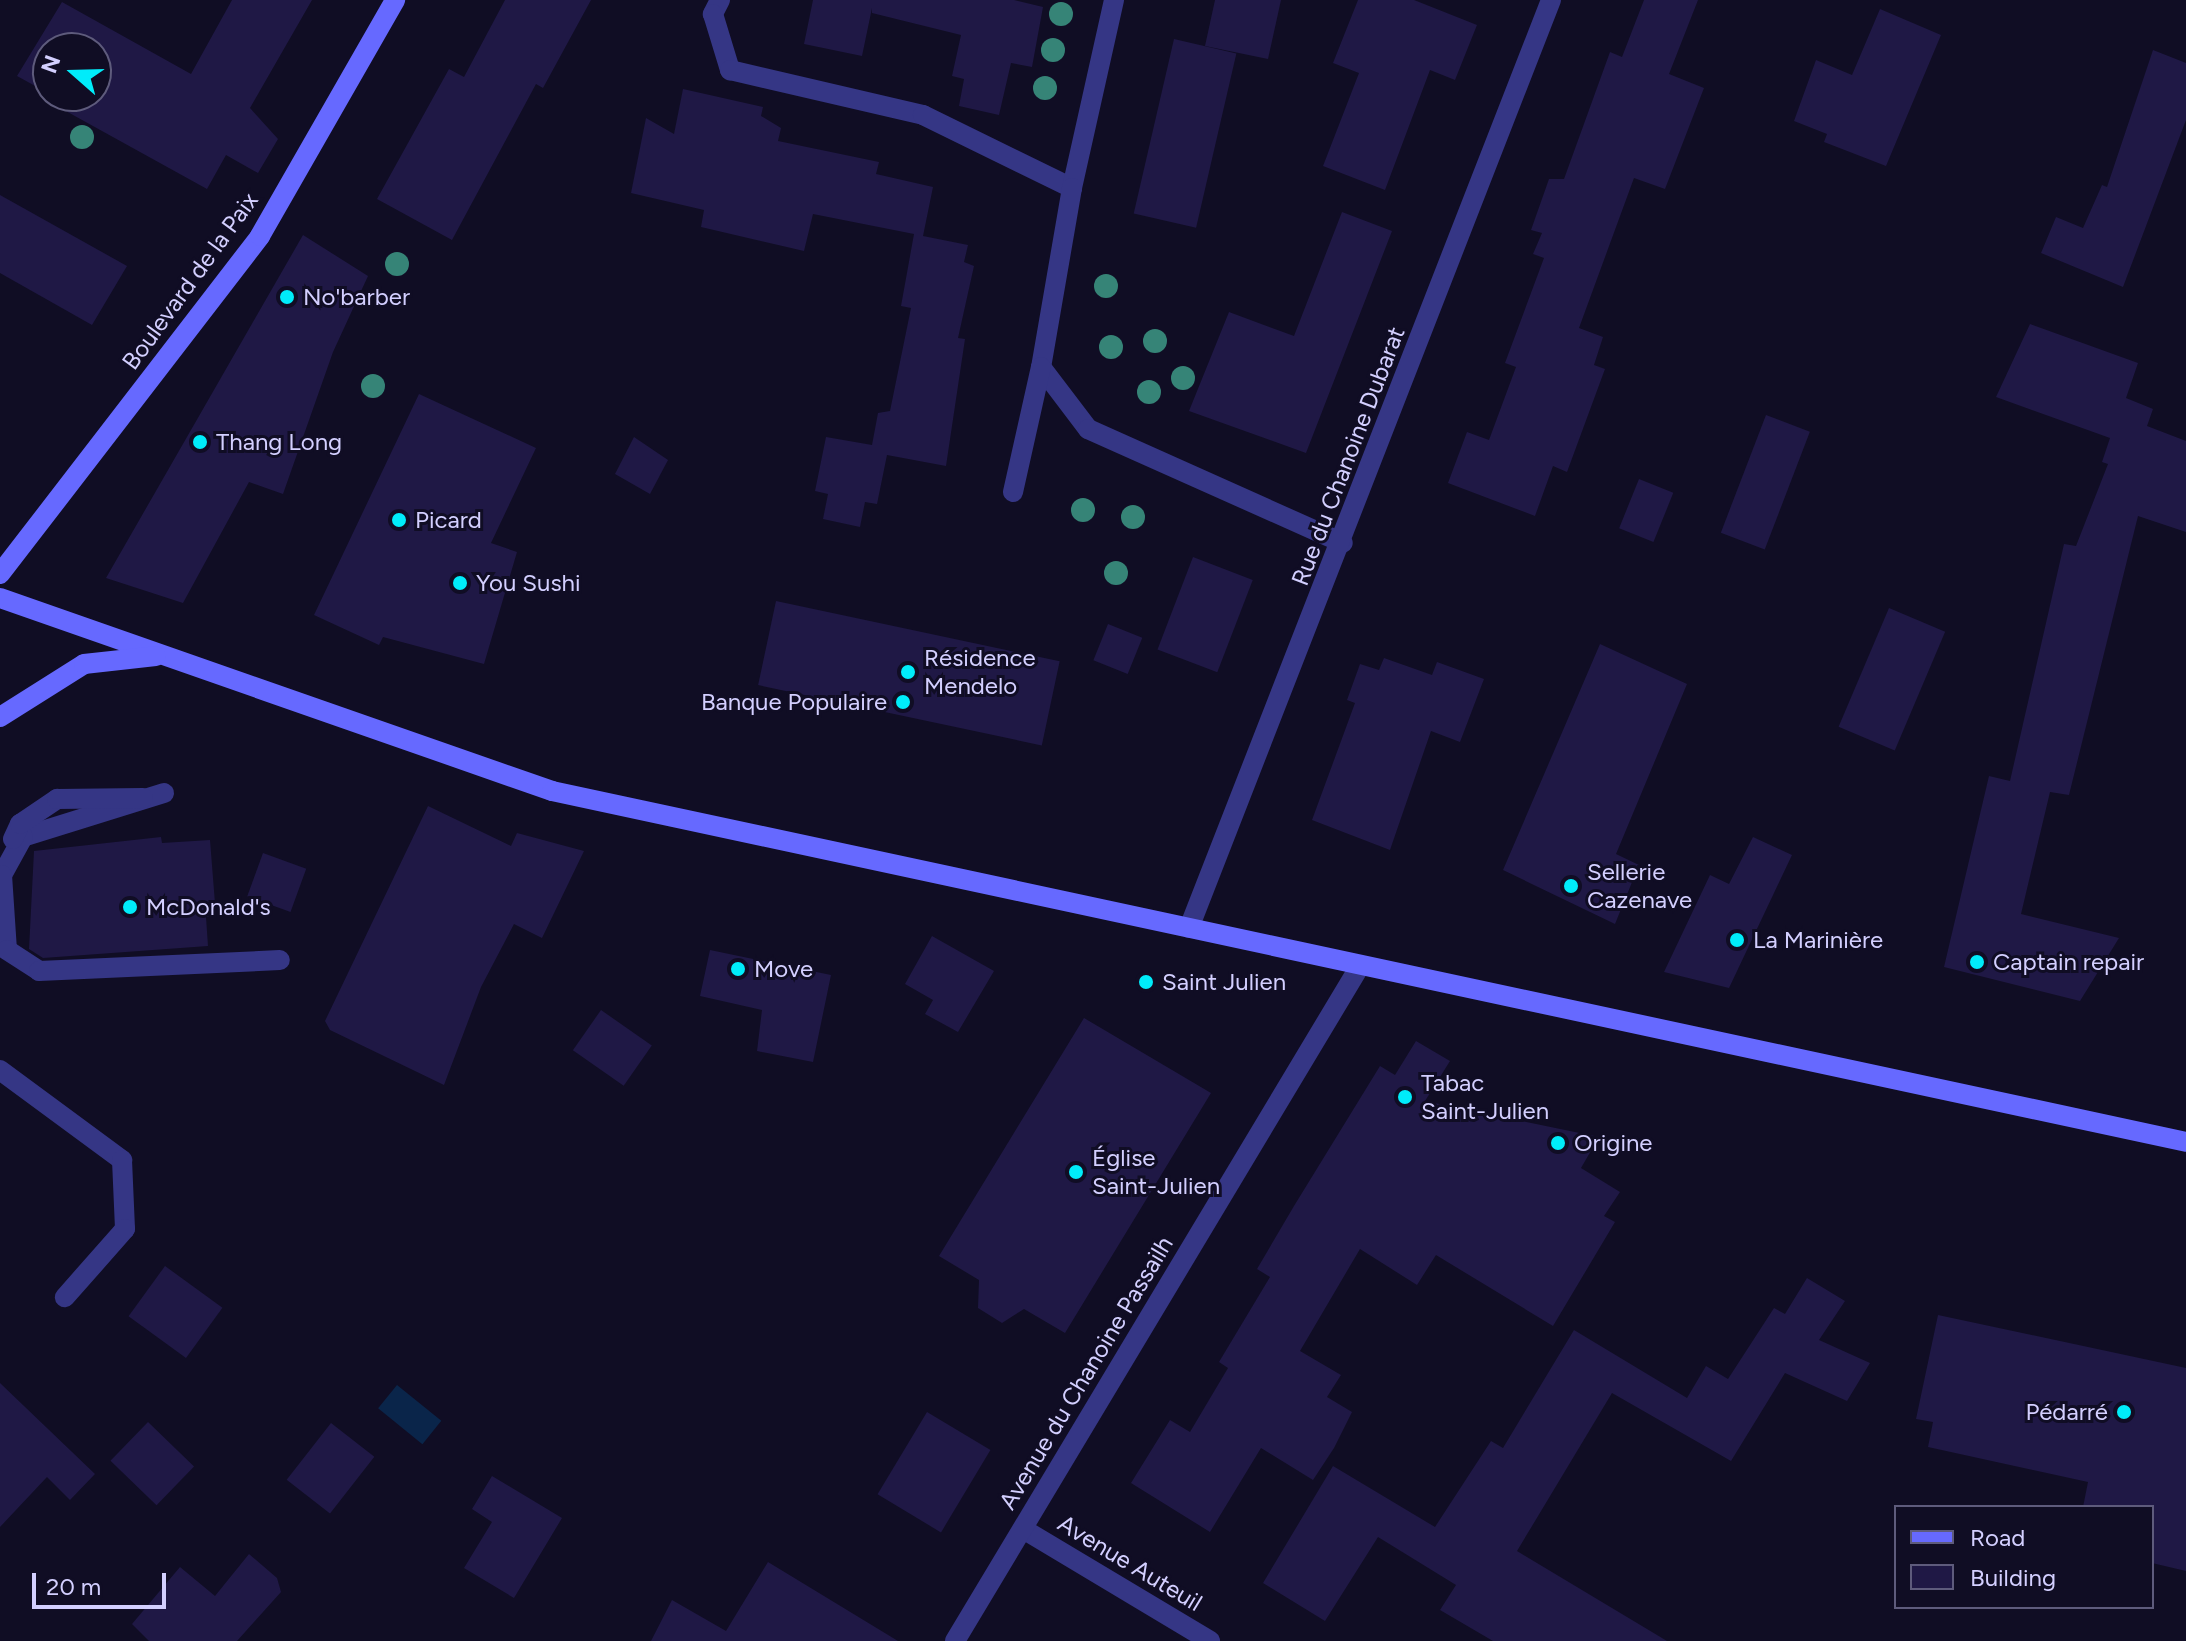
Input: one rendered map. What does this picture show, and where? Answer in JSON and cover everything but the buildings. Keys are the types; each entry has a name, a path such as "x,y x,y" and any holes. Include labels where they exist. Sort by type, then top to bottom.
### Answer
{"main road":[{"name":"Boulevard de la Paix","path":"0,574 260,236 395,0"},
{"path":"0,598 552,791 2186,1142"},
{"path":"0,717 84,664 162,656"}],"street":[{"path":"720,0 713,14 730,70 923,115 1072,188"},
{"path":"1013,492 1041,367 1072,188 1114,0"},
{"name":"Rue du Chanoine Dubarat","path":"1189,928 1343,543 1551,0"},
{"path":"1041,367 1088,429 1343,543"},
{"path":"157,796 36,829 9,856 2,875 7,950 39,971 280,960"},
{"name":"Avenue du Chanoine Passailh","path":"955,1641 1360,966"},
{"path":"0,1070 122,1160 125,1229 65,1297"},
{"name":"Avenue Auteuil","path":"1023,1529 1210,1641"}],"water":[{"path":"397,1385 441,1421 422,1444 378,1408"}],"place":[{"name":"No'barber","path":"287,297"},
{"name":"Thang Long","path":"200,442"},
{"name":"Picard","path":"399,520"},
{"name":"You Sushi","path":"460,583"},
{"name":"Résidence Mendelo","path":"908,672"},
{"name":"Banque Populaire","path":"903,702"},
{"name":"Sellerie Cazenave","path":"1571,886"},
{"name":"McDonald's","path":"130,907"},
{"name":"La Marinière","path":"1737,940"},
{"name":"Captain repair","path":"1977,962"},
{"name":"Move","path":"738,969"},
{"name":"Saint Julien","path":"1146,982"},
{"name":"Tabac Saint-Julien","path":"1405,1097"},
{"name":"Origine","path":"1558,1143"},
{"name":"Église Saint-Julien","path":"1076,1172"},
{"name":"Pédarré","path":"2124,1412"}]}
